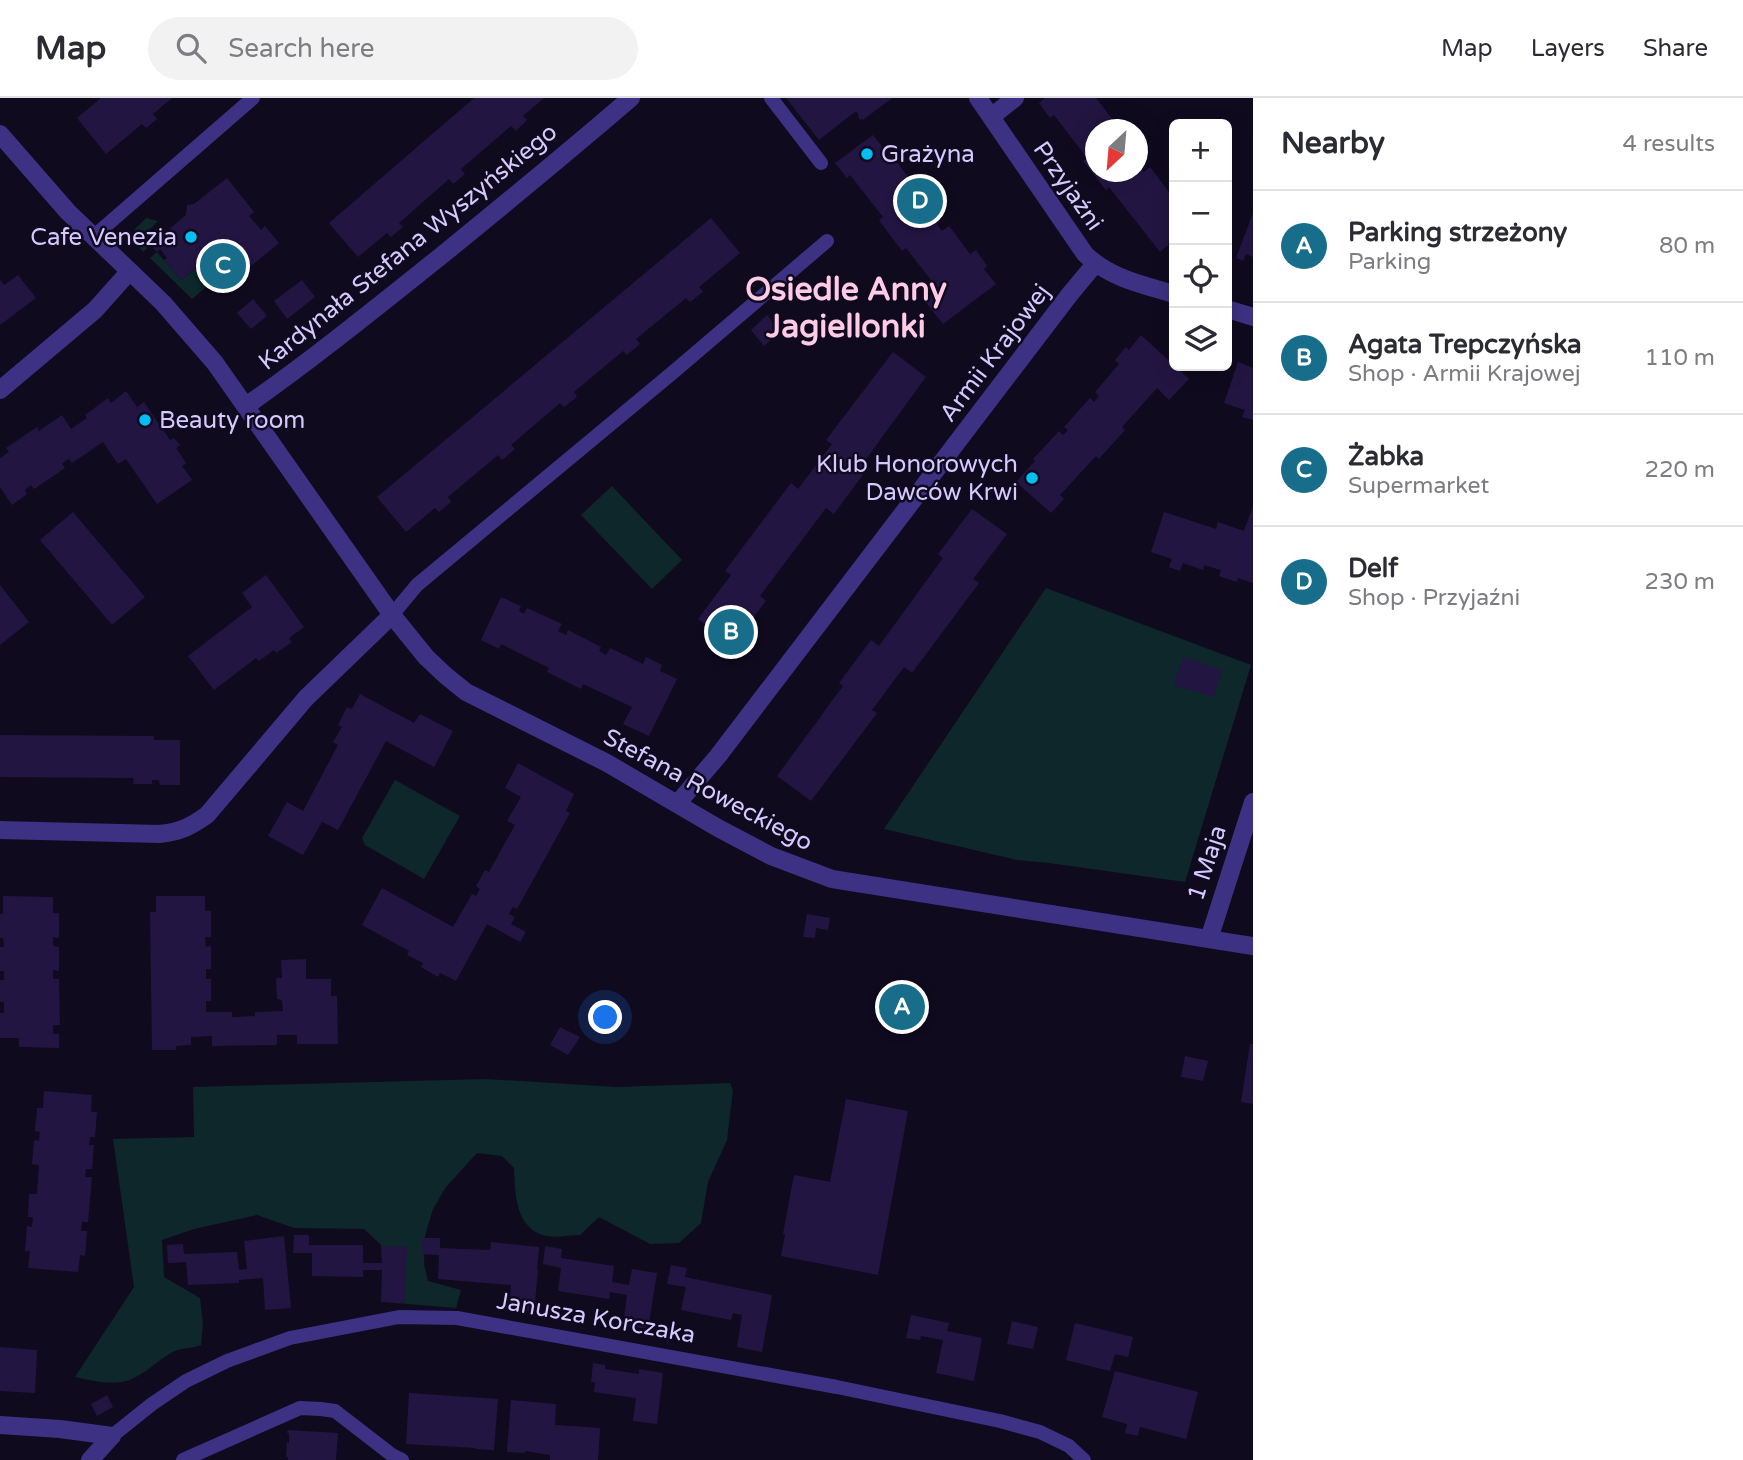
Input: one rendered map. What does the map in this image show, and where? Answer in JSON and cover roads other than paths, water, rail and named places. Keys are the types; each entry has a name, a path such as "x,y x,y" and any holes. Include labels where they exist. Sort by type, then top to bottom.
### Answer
{"street":[{"name":"Kardynała Stefana Wyszyńskiego","path":"246,406 388,299 631,98"},
{"name":"Przyjaźni","path":"978,98 1085,254 1095,264 1124,279 1169,292"},
{"path":"991,117 1015,98"},
{"name":"Stefana Roweckiego","path":"0,134 44,186 186,328 246,406 392,615 426,657 467,692 607,763 771,856 832,879 1253,946"},
{"name":"Armii Krajowej","path":"677,804 719,756 1095,264"},
{"path":"0,390 95,310 129,272"},
{"path":"1232,311 1253,317"},
{"path":"0,830 159,834 174,833 191,827 207,815 306,698 392,615"},
{"name":"1 Maja","path":"1209,939 1253,802"},
{"path":"0,1426 60,1429 112,1436"},
{"name":"Janusza Korczaka","path":"90,1460 112,1436"}],"lane":[{"path":"93,237 253,98"},
{"path":"771,98 821,163"},
{"path":"392,615 417,585 827,241"},
{"name":"Janusza Korczaka","path":"112,1436 186,1381 227,1361 290,1338 399,1317 457,1318 837,1387 1000,1421 1040,1432 1069,1446 1084,1460"},
{"path":"183,1460 300,1408 311,1408 335,1411 402,1460"}],"place":[{"name":"Grażyna","path":"867,154"},
{"name":"Delf","path":"920,201"},
{"name":"Cafe Venezia","path":"191,237"},
{"name":"Żabka","path":"223,266"},
{"name":"Beauty room","path":"145,420"},
{"name":"Klub Honorowych Dawców Krwi","path":"1032,478"},
{"name":"Agata Trepczyńska","path":"731,632"},
{"name":"Parking strzeżony","path":"902,1007"}],"district":[{"name":"Osiedle Anny Jagiellonki","path":"846,308"}]}
